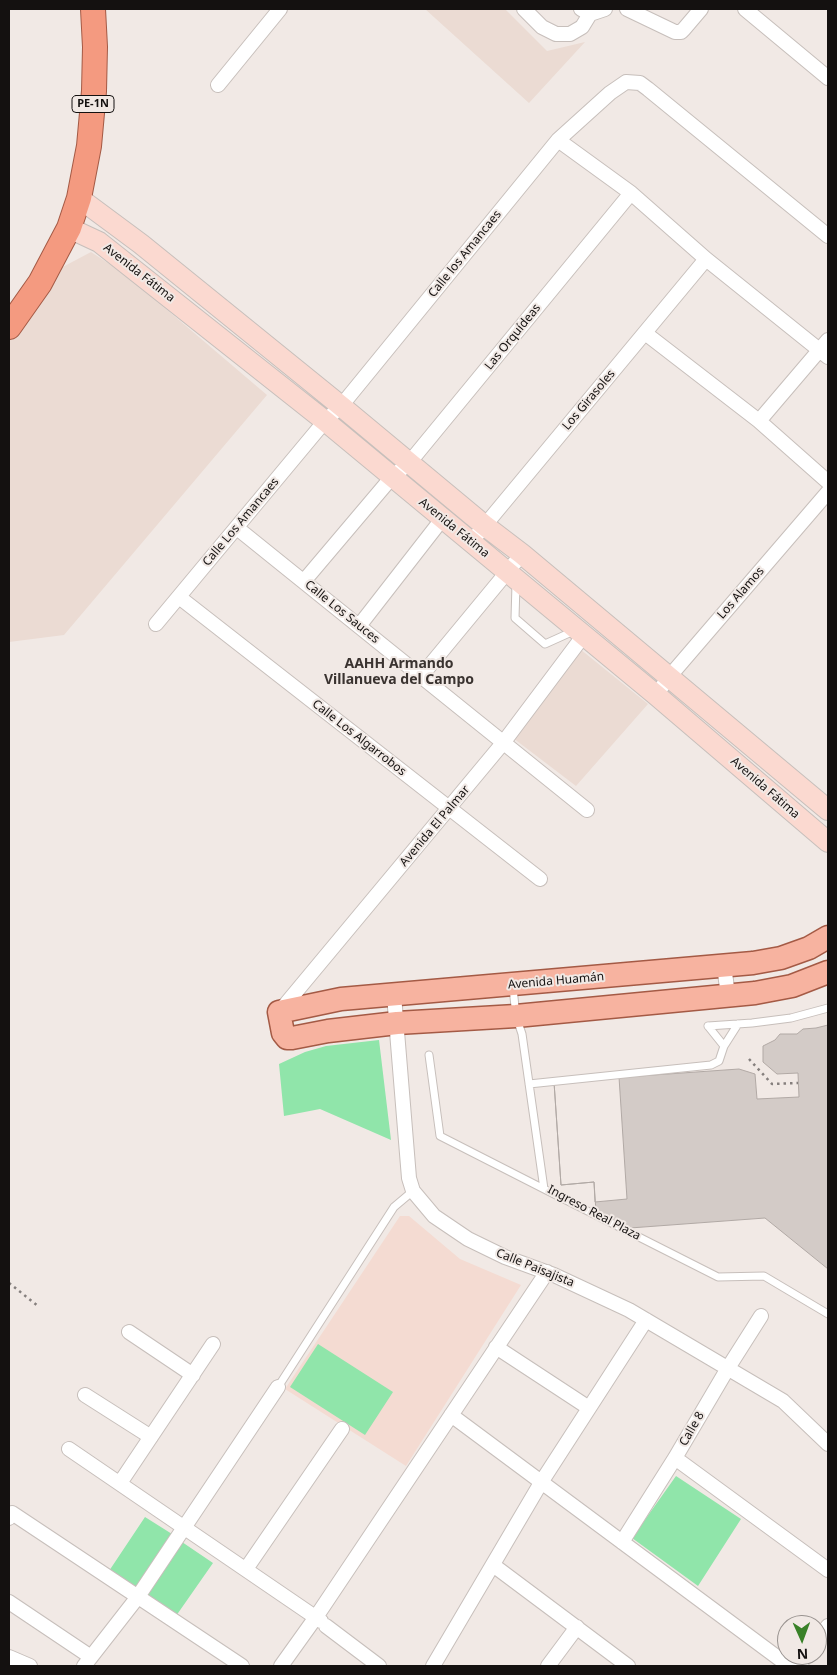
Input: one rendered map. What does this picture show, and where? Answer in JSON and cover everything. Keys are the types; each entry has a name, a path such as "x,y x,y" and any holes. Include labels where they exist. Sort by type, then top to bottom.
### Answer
{"highway":[{"name":"PE-1N","path":"9,327 40,283 69,228 79,198 89,146 94,91 96,47 94,9"}],"main road":[{"name":"Avenida Fátima","path":"79,198 141,244 341,406 484,525 522,554 828,810"},
{"name":"Avenida Fátima","path":"69,228 100,242 325,421 656,694 828,842"},
{"path":"779,800 795,782"},
{"name":"Avenida Huamán","path":"279,1012 341,999 753,963 781,958 809,948 828,937"},
{"path":"279,1012 283,1033 287,1038 397,1023 516,1016 754,993 792,986 828,972"}],"street":[{"path":"218,85 280,9"},
{"path":"533,12 542,27 556,34 570,34 582,27 585,11 605,9"},
{"path":"627,9 675,32 681,32 701,9"},
{"path":"745,9 828,78"},
{"name":"Calle los Amancaes","path":"325,421 341,406 558,140 610,93 626,82 640,83 828,236"},
{"path":"558,140 631,194 706,259 826,349 759,422"},
{"name":"Las Orquídeas","path":"304,581 392,477 409,463 631,194"},
{"name":"Los Girasoles","path":"471,542 706,259"},
{"path":"645,333 759,422 828,482"},
{"name":"Calle Los Amancaes","path":"156,624 325,421"},
{"name":"Los Alamos","path":"656,694 828,492"},
{"path":"359,626 443,518"},
{"name":"Calle Los Sauces","path":"237,528 422,675 587,810"},
{"path":"422,675 512,575 522,554"},
{"name":"Calle Los Algarrobos","path":"179,597 540,879"},
{"name":"Avenida El Palmar","path":"279,1012 504,743 581,632"},
{"path":"724,966 728,995"},
{"path":"394,994 406,1150 412,1191"},
{"name":"Calle Paisajista","path":"412,1191 434,1216 468,1239 505,1257 547,1272 629,1310 783,1401 828,1444"},
{"path":"281,1666 321,1621 451,1415 547,1272"},
{"name":"Calle 8","path":"622,1542 761,1316"},
{"path":"433,1666 542,1481 646,1320"},
{"path":"129,1332 193,1375"},
{"path":"120,1483 213,1344"},
{"path":"496,1347 589,1408"},
{"path":"9,1602 88,1662 137,1598 278,1388"},
{"path":"85,1395 151,1437"},
{"path":"451,1415 789,1666"},
{"path":"246,1569 342,1429"},
{"path":"69,1449 321,1621 379,1666"},
{"path":"675,1458 828,1570"},
{"path":"9,1518 12,1513 137,1598 242,1666"},
{"path":"492,1565 628,1666"},
{"path":"548,1666 577,1627"},
{"path":"9,1657 30,1666"}],"lane":[{"path":"512,575 515,618 546,644 581,632"},
{"name":"Ingreso Real Plaza","path":"513,985 516,1016 522,1034 544,1189 718,1277 764,1276 828,1314"},
{"path":"724,1046 708,1026 791,1018 828,1008"},
{"path":"529,1084 711,1065 719,1062 724,1046 738,1024"},
{"path":"429,1055 440,1136 544,1189"},
{"path":"278,1388 394,1207 412,1191"}],"path":[{"path":"749,1058 772,1084 798,1083"},
{"path":"9,1283 38,1306"}],"shaded area":[{"path":"425,9 505,9 547,51 585,42 529,103"},
{"path":"91,252 125,274 267,395 64,635 9,642 9,337 57,270"},
{"path":"580,649 648,704 576,786 513,738"},
{"path":"400,1216 409,1216 460,1259 521,1285 406,1466 285,1389"}],"green space":[{"path":"379,1040 391,1140 320,1109 284,1116 279,1064 305,1052 326,1046"},
{"path":"318,1344 393,1392 365,1435 290,1387"},
{"path":"676,1476 741,1519 698,1586 632,1538"},
{"path":"145,1517 172,1534 135,1588 109,1571"},
{"path":"182,1542 213,1563 176,1616 146,1595"}],"building":[{"path":"828,1025 828,1269 765,1218 630,1228 596,1212 594,1182 561,1185 554,1082 739,1069 755,1074 757,1099 799,1097 798,1073 777,1074 763,1062 763,1046 775,1040 780,1034 797,1034 803,1029"},
{"path":"619,1077 627,1199 595,1202 594,1182 561,1185 554,1082"}],"district":[{"name":"AAHH Armando Villanueva del Campo","path":"399,672"}]}
